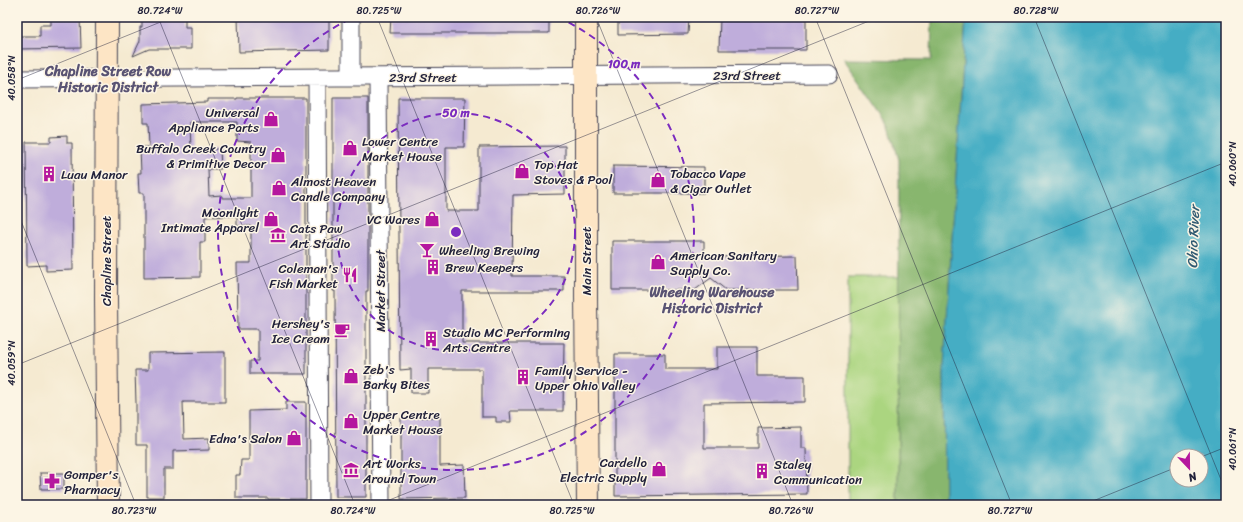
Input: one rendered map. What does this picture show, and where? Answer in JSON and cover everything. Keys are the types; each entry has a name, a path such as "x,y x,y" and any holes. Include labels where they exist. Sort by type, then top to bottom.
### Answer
{"main road":[{"name":"Chapline Street","path":"107,17 106,300 108,505"},
{"name":"Main Street","path":"586,17 588,505"}],"street":[{"path":"350,17 351,77"},
{"name":"23rd Street","path":"17,80 829,74"},
{"name":"Market Street","path":"378,77 381,505"},
{"path":"317,78 319,505"}],"green space":[{"path":"932,17 966,17 944,367 945,505 898,505 899,160 888,123 844,59 931,60"},
{"path":"848,277 899,277 898,505 848,505"}],"water":[{"name":"Ohio River","path":"966,17 1226,17 1226,505 945,505 944,367"}],"building":[{"path":"51,17 80,17 81,48 17,49 17,36 40,36 40,25 51,25"},
{"path":"142,17 185,17 185,27 191,27 191,49 149,49 133,56 140,41"},
{"path":"238,17 329,17 329,50 239,52"},
{"path":"391,17 549,17 549,33 390,33"},
{"path":"618,17 689,17 688,34 618,35"},
{"path":"720,17 806,17 806,50 719,50"},
{"path":"306,98 306,374 250,374 250,361 258,361 258,329 238,329 237,263 251,263 251,226 237,226 237,216 205,217 205,242 200,242 200,277 144,278 144,193 139,193 138,173 141,173 140,147 149,147 148,123 143,123 143,104 207,102 207,99","holes":["190,122 237,122 237,141 251,142 251,198 222,198 222,195 209,196 208,169 221,169 220,149 191,150"]},
{"path":"333,98 368,98 366,497 336,497 335,291 333,291"},
{"path":"398,98 465,98 464,147 446,147 446,211 479,211 479,147 565,146 565,194 513,195 512,276 564,276 564,291 462,291 462,343 564,343 563,411 510,411 511,422 496,422 496,417 482,417 482,369 428,369 428,393 411,393 411,369 400,370"},
{"name":"Luau Manor","path":"67,136 67,143 72,143 73,270 46,271 46,265 27,266 26,142 51,142 51,137"},
{"name":"Tobacco Vape & Cigar Outlet","path":"613,166 704,167 704,193 613,193"},
{"name":"American Sanitary Supply Co.","path":"612,241 704,241 704,257 797,256 798,290 726,290 711,278 695,290 612,290"},
{"path":"717,347 757,347 757,376 805,376 805,402 704,403 704,448 758,448 758,428 801,427 801,448 806,448 807,494 615,496 615,354 665,354 665,369 717,369"},
{"path":"225,352 225,402 183,402 184,439 209,438 209,450 173,451 173,469 164,469 164,497 147,497 147,445 136,445 135,370 148,370 148,353"},
{"path":"286,402 306,402 306,499 236,498 236,475 240,475 241,460 249,460 249,411 286,410"},
{"path":"440,417 440,466 464,465 465,498 401,499 401,418"},
{"name":"Gomper's Pharmacy","path":"40,473 64,473 64,489 41,489"}],"place":[{"name":"Universal Appliance Parts","path":"271,119"},
{"name":"Lower Centre Market House","path":"350,148"},
{"name":"Buffalo Creek Country & Primitive Decor","path":"278,155"},
{"name":"Top Hat Stoves & Pool","path":"522,171"},
{"name":"Luau Manor","path":"49,174"},
{"name":"Tobacco Vape & Cigar Outlet","path":"658,180"},
{"name":"Almost Heaven Candle Company","path":"279,188"},
{"name":"Moonlight Intimate Apparel","path":"271,219"},
{"name":"VC Wares","path":"432,219"},
{"name":"Cats Paw Art Studio","path":"278,235"},
{"name":"Wheeling Brewing","path":"427,250"},
{"name":"American Sanitary Supply Co.","path":"658,262"},
{"name":"Brew Keepers","path":"433,267"},
{"name":"Coleman's Fish Market","path":"350,275"},
{"name":"Hershey's Ice Cream","path":"342,330"},
{"name":"Studio MC Performing Arts Centre","path":"431,339"},
{"name":"Zeb's Barky Bites","path":"351,376"},
{"name":"Family Service - Upper Ohio Valley","path":"523,377"},
{"name":"Upper Centre Market House","path":"351,421"},
{"name":"Edna's Salon","path":"294,438"},
{"name":"Cardello Electric Supply","path":"659,469"},
{"name":"Art Works Around Town","path":"351,470"},
{"name":"Staley Communication","path":"762,471"},
{"name":"Gomper's Pharmacy","path":"52,481"}],"district":[{"name":"Chapline Street Row Historic District","path":"108,80"},
{"name":"Wheeling Warehouse Historic District","path":"712,300"}]}
